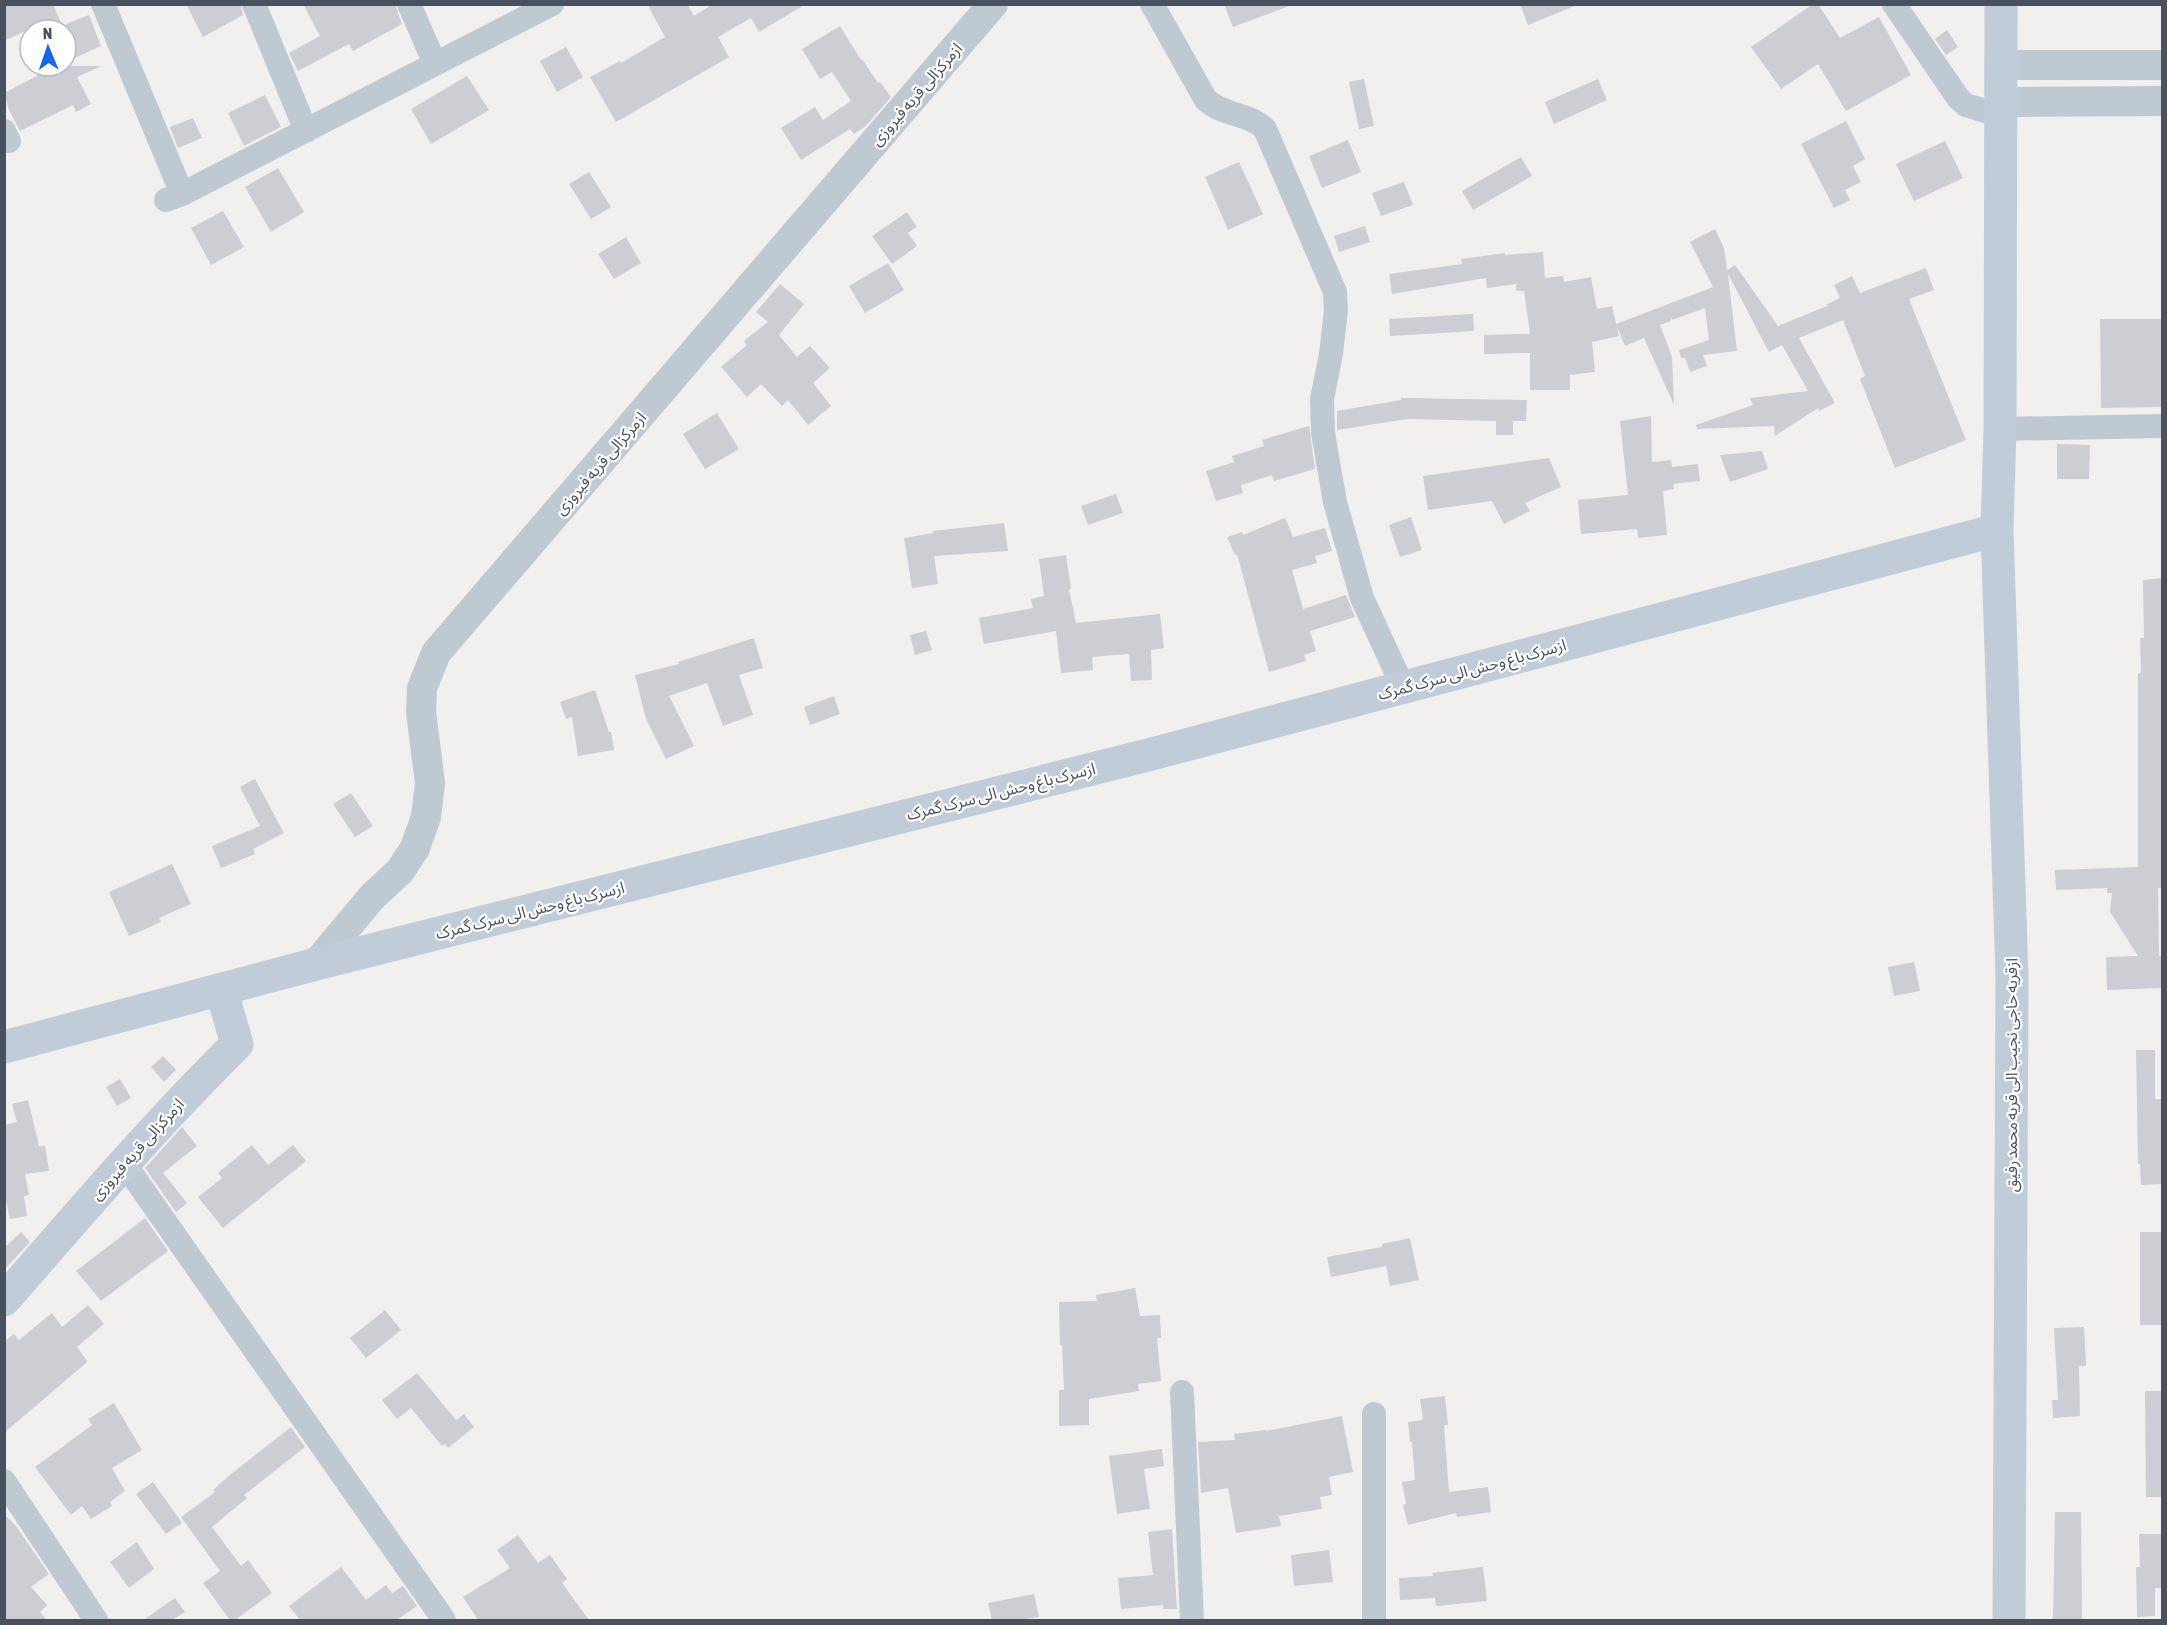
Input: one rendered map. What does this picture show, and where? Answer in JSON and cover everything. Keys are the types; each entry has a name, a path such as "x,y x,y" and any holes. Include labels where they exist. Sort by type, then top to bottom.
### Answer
{"main road":[{"name":"ازقریه حاجی نجیب الی قریه محمد رفیق","path":"2001,4 2001,429 1997,530 2012,976 2009,1620"},
{"name":"ازسرک باغ وحش الی سرک گمرک","path":"4,1047 316,964 1148,755 1997,530"},
{"name":"ازمرکزالی قریه فیروزی","path":"4,1300 184,1097 237,1044 221,989"}],"street":[{"path":"103,4 175,197 552,4"},
{"path":"254,4 306,131"},
{"path":"409,4 435,64"},
{"name":"ازمرکزالی قریه فیروزی","path":"316,964 372,897 400,871 415,848 426,817 430,783 421,712 422,688 436,653 993,4"},
{"path":"1152,4 1206,100 1220,110 1255,122 1265,129 1335,292 1336,310 1331,354 1322,399 1323,433 1335,502 1362,598 1403,687"},
{"path":"1894,4 1958,98 1966,105 2001,109 2163,101"},
{"path":"2001,65 2163,65"},
{"path":"2001,429 2163,426"},
{"path":"124,1163 444,1620"},
{"path":"1182,1392 1192,1620"},
{"path":"1374,1414 1374,1620"},
{"path":"4,1481 96,1620"}],"building":[{"path":"4,4 53,4 59,18 18,18 18,34 4,41"},
{"path":"186,4 240,4 243,15 203,37"},
{"path":"303,4 395,4 402,24 353,51 349,44 298,71 289,53 320,36"},
{"path":"647,4 687,4 694,16 713,4 806,4 759,32 751,18 718,37 729,57 616,122 590,77 620,61 621,63 665,37"},
{"path":"1224,4 1289,4 1289,6 1233,27"},
{"path":"1520,4 1577,4 1577,5 1528,25"},
{"path":"1813,4 1818,4 1840,38 1879,17 1911,75 1846,111 1818,64 1781,89 1751,47"},
{"path":"89,15 101,46 78,57 78,19"},
{"path":"840,26 861,60 891,97 866,126 854,134 850,129 801,160 781,128 815,107 823,120 851,101 832,72 820,79 802,49"},
{"path":"1947,30 1958,47 1946,55 1935,39"},
{"path":"566,47 583,77 557,92 540,61"},
{"path":"78,66 102,66 78,77"},
{"path":"467,76 489,110 431,144 411,109"},
{"path":"33,78 78,78 91,104 76,112 73,105 20,131 9,110 4,93"},
{"path":"1364,79 1374,126 1359,129 1349,82"},
{"path":"1598,79 1607,100 1554,124 1545,102"},
{"path":"265,95 281,127 244,146 228,113"},
{"path":"193,118 202,138 178,148 170,127"},
{"path":"1846,121 1865,159 1853,166 1861,182 1845,190 1850,200 1834,208 1801,144"},
{"path":"1348,140 1361,172 1322,188 1309,156"},
{"path":"1945,141 1963,178 1914,201 1896,164"},
{"path":"1521,157 1532,176 1473,210 1462,191"},
{"path":"1239,162 1263,214 1228,230 1205,177"},
{"path":"278,168 304,212 271,232 245,187"},
{"path":"589,172 611,207 591,219 569,184"},
{"path":"1404,182 1413,205 1381,216 1372,193"},
{"path":"223,211 244,247 211,265 191,228"},
{"path":"907,212 917,227 908,233 917,246 892,264 872,236"},
{"path":"1365,226 1370,242 1339,252 1334,236"},
{"path":"1715,229 1724,248 1727,270 1735,265 1778,326 1827,306 1840,298 1834,285 1852,276 1860,293 1926,268 1934,290 1909,299 1966,440 1895,468 1860,379 1865,376 1843,320 1799,338 1835,403 1819,411 1818,408 1775,436 1774,426 1697,429 1696,425 1753,405 1750,398 1808,391 1782,345 1769,352 1728,274 1737,351 1703,355 1707,366 1690,372 1679,350 1709,340 1705,308 1672,320 1671,317 1671,321 1660,325 1672,357 1674,405 1644,338 1625,346 1616,324 1713,287 1690,242"},
{"path":"626,237 641,263 614,279 598,254"},
{"path":"1543,252 1545,278 1563,276 1564,282 1591,277 1597,309 1612,306 1619,336 1592,342 1595,372 1570,375 1570,390 1530,390 1530,353 1484,354 1484,335 1530,334 1524,291 1516,291 1516,284 1487,288 1486,278 1392,294 1389,274 1462,264 1461,259 1505,253 1505,255"},
{"path":"888,263 904,290 865,313 849,286"},
{"path":"780,284 804,304 779,335 797,357 810,346 830,368 813,383 831,406 808,425 788,400 782,406 761,384 747,397 721,367 747,345 744,341 768,322 756,312"},
{"path":"1473,314 1474,331 1390,336 1389,319"},
{"path":"2100,319 2161,319 2162,407 2101,408"},
{"path":"1401,398 1527,400 1526,421 1513,421 1513,435 1496,435 1496,421 1407,419 1337,430 1337,411 1401,400"},
{"path":"717,413 739,449 705,469 683,434"},
{"path":"1651,416 1652,462 1671,460 1672,467 1698,464 1700,481 1673,484 1674,489 1663,491 1667,535 1638,538 1637,529 1581,534 1578,500 1628,495 1620,421"},
{"path":"1309,426 1315,469 1274,481 1272,475 1241,485 1243,493 1216,501 1206,471 1234,462 1232,456 1264,446 1262,440"},
{"path":"2057,444 2090,445 2089,479 2057,479"},
{"path":"1762,451 1768,469 1730,482 1720,455"},
{"path":"1549,458 1561,487 1525,503 1530,511 1504,524 1492,501 1428,510 1423,476"},
{"path":"1116,494 1123,513 1088,525 1081,506"},
{"path":"1411,517 1422,550 1400,557 1389,525"},
{"path":"1285,518 1293,537 1325,528 1332,551 1315,556 1317,563 1292,570 1303,609 1346,595 1355,617 1310,631 1316,651 1304,655 1306,661 1269,672 1237,554 1235,555 1227,537 1242,532 1243,535"},
{"path":"1004,523 1008,551 934,556 938,584 912,588 904,538 934,533 933,531"},
{"path":"1066,555 1071,589 1069,589 1076,623 1160,614 1164,648 1151,650 1152,680 1131,681 1129,654 1092,657 1093,670 1061,673 1056,631 984,644 979,618 1033,608 1031,599 1044,596 1039,559"},
{"path":"2163,578 2163,888 2158,888 2159,956 2163,956 2163,988 2107,990 2106,957 2138,956 2110,912 2112,893 2107,893 2107,888 2056,890 2055,870 2138,867 2138,673 2141,673 2140,638 2144,638 2143,580"},
{"path":"926,631 932,650 915,655 910,635"},
{"path":"754,638 763,668 739,675 753,715 723,726 707,683 669,696 694,746 666,759 646,719 635,675 679,664 678,662"},
{"path":"595,690 609,732 611,732 614,750 578,756 572,717 566,719 560,702"},
{"path":"834,696 840,714 810,725 804,707"},
{"path":"255,779 284,833 253,849 255,854 221,868 212,846 260,826 240,787"},
{"path":"351,793 373,826 355,837 333,804"},
{"path":"172,864 191,904 159,918 161,922 129,936 109,892"},
{"path":"1914,962 1920,991 1894,996 1888,967"},
{"path":"2136,1050 2155,1050 2155,1099 2163,1099 2163,1184 2141,1185 2140,1164 2138,1164"},
{"path":"163,1056 176,1070 164,1082 151,1067"},
{"path":"120,1079 131,1098 117,1106 106,1087"},
{"path":"28,1100 39,1146 45,1146 49,1171 25,1174 29,1195 24,1196 27,1216 10,1219 4,1192 4,1125 17,1122 12,1104"},
{"path":"182,1127 197,1146 163,1173 187,1203 176,1212 145,1168"},
{"path":"252,1145 268,1165 293,1145 306,1161 223,1228 198,1197 222,1178 218,1173"},
{"path":"145,1218 168,1251 101,1301 76,1271"},
{"path":"21,1232 30,1242 4,1270 4,1248"},
{"path":"2140,1232 2163,1232 2163,1325 2140,1325"},
{"path":"1410,1238 1419,1280 1390,1286 1386,1266 1331,1277 1327,1257 1382,1247 1382,1244"},
{"path":"1135,1288 1140,1316 1160,1315 1161,1338 1157,1338 1161,1381 1138,1384 1139,1391 1089,1399 1089,1425 1059,1426 1059,1390 1064,1390 1059,1302 1097,1301 1096,1295"},
{"path":"88,1305 104,1324 77,1347 87,1361 86,1363 4,1433 4,1342 14,1334 19,1340 52,1313 62,1327"},
{"path":"385,1310 401,1330 366,1358 350,1338"},
{"path":"2084,1327 2086,1366 2079,1366 2080,1416 2053,1418 2052,1400 2058,1400 2054,1328"},
{"path":"417,1373 456,1420 464,1414 474,1427 448,1448 445,1444 442,1446 411,1408 397,1419 382,1400"},
{"path":"2145,1391 2163,1391 2163,1497 2146,1497"},
{"path":"1445,1396 1448,1425 1444,1425 1449,1492 1488,1487 1491,1512 1457,1517 1456,1513 1408,1525 1403,1505 1406,1504 1402,1482 1415,1480 1408,1422 1423,1420 1420,1399"},
{"path":"114,1403 142,1450 112,1468 125,1491 110,1502 112,1506 91,1519 82,1506 71,1515 35,1467 92,1425 88,1419"},
{"path":"1342,1416 1353,1472 1329,1477 1332,1495 1320,1497 1322,1509 1279,1516 1281,1526 1236,1533 1228,1488 1201,1493 1198,1442 1235,1440 1234,1434 1266,1431"},
{"path":"291,1427 305,1447 244,1495 247,1498 212,1527 241,1566 248,1560 272,1593 235,1620 230,1620 203,1583 220,1571 181,1517 215,1492 213,1490 231,1474"},
{"path":"1162,1449 1164,1466 1144,1469 1150,1509 1117,1514 1109,1456"},
{"path":"153,1482 182,1523 166,1534 136,1494"},
{"path":"2055,1512 2081,1512 2082,1619 2053,1620"},
{"path":"4,1514 16,1526 49,1574 31,1587 47,1605 40,1612 47,1620 4,1620"},
{"path":"1172,1529 1177,1609 1163,1609 1163,1605 1121,1609 1118,1578 1153,1575 1148,1532"},
{"path":"2139,1534 2163,1534 2163,1588 2155,1588 2155,1616 2137,1617 2136,1567 2140,1567"},
{"path":"518,1535 538,1563 550,1555 567,1579 562,1583 589,1620 478,1620 463,1597 510,1568 497,1550"},
{"path":"137,1542 154,1569 129,1588 110,1562"},
{"path":"1329,1550 1333,1582 1294,1586 1291,1555"},
{"path":"341,1567 366,1600 386,1585 392,1593 403,1586 417,1606 397,1620 300,1620 289,1606"},
{"path":"1483,1567 1487,1601 1436,1606 1435,1598 1400,1600 1399,1578 1433,1576 1432,1573"},
{"path":"1034,1594 1039,1617 992,1620 988,1603"},
{"path":"175,1598 185,1612 172,1620 143,1620"}]}
